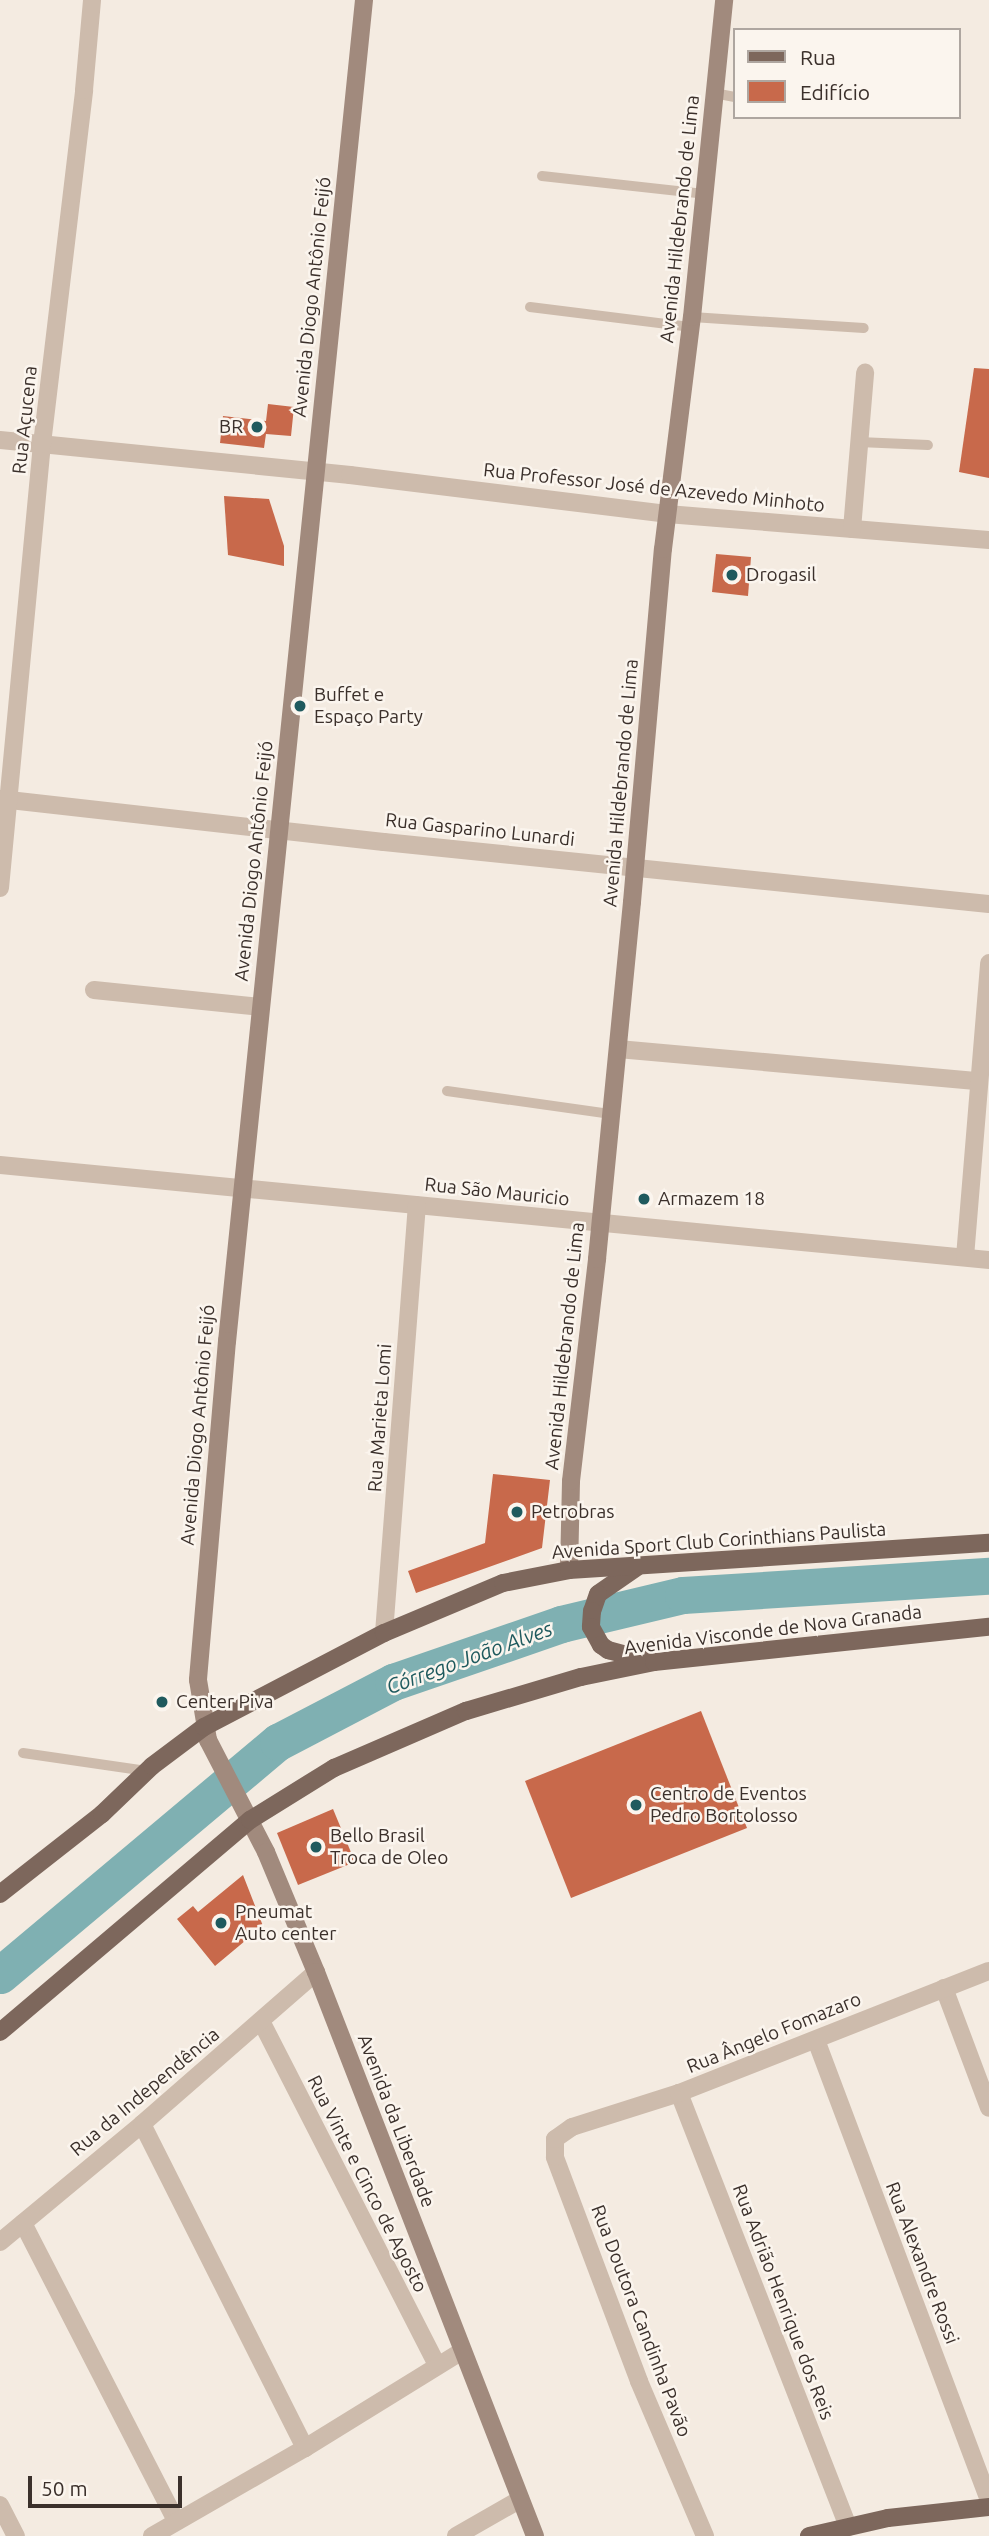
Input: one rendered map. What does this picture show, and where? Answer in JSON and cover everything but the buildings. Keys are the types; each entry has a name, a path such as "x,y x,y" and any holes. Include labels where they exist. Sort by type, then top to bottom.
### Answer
{"main road":[{"name":"Avenida Diogo Antônio Feijó","path":"206,1733 198,1680 203,1598 260,1007 364,0"},
{"name":"Avenida Hildebrando de Lima","path":"569,1570 571,1481 618,1049 667,514 691,322 724,0"},
{"name":"Avenida Sport Club Corinthians Paulista","path":"0,1894 102,1814 146,1771 206,1733 384,1633 503,1583 569,1570 989,1544"},
{"path":"640,1566 619,1577 598,1594 592,1611 592,1627 601,1645 653,1662"},
{"name":"Avenida Visconde de Nova Granada","path":"0,2032 250,1820 334,1768 466,1711 581,1677 653,1662 989,1627"},
{"name":"Avenida da Liberdade","path":"206,1733 250,1820 316,1972 535,2536"},
{"path":"809,2536 935,2512 989,2507"}],"street":[{"name":"Rua Açucena","path":"0,888 4,799 92,0"},
{"path":"852,529 865,373"},
{"name":"Rua Professor José de Azevedo Minhoto","path":"0,440 315,472 667,514 989,540"},
{"name":"Rua Gasparino Lunardi","path":"4,799 278,831 989,904"},
{"path":"965,1257 989,963"},
{"path":"94,990 260,1007"},
{"path":"618,1049 979,1082"},
{"name":"Rua São Mauricio","path":"0,1165 989,1260"},
{"name":"Rua Marieta Lomi","path":"384,1633 417,1205"},
{"name":"Rua Ângelo Fomazaro","path":"572,2127 679,2093 989,1971"},
{"name":"Rua da Independência","path":"0,2242 142,2124 316,1972"},
{"path":"944,1988 989,2108"},
{"name":"Rua Vinte e Cinco de Agosto","path":"261,2021 437,2365"},
{"name":"Rua Alexandre Rossi","path":"816,2040 989,2501"},
{"name":"Rua Adrião Henrique dos Reis","path":"679,2093 848,2527"},
{"path":"142,2124 305,2448"},
{"name":"Rua Doutora Candinha Pavão","path":"572,2127 555,2139 555,2157 639,2381 705,2536"},
{"path":"23,2223 176,2521"},
{"path":"152,2536 305,2448 462,2351"},
{"path":"456,2536 520,2500"},
{"path":"0,2505 16,2536"}],"lane":[{"path":"715,93 734,97"},
{"path":"542,176 704,194"},
{"path":"530,307 691,322 864,328"},
{"path":"859,442 928,445"},
{"path":"447,1091 611,1114"},
{"path":"23,1753 146,1771"}],"waterway":[{"name":"Córrego João Alves","path":"0,1975 278,1742 393,1682 561,1624 683,1595 989,1576"}],"place":[{"name":"BR","path":"257,427"},
{"name":"Drogasil","path":"732,575"},
{"name":"Buffet e Espaço Party","path":"300,706"},
{"name":"Armazem 18","path":"644,1199"},
{"name":"Petrobras","path":"517,1512"},
{"name":"Center Piva","path":"162,1702"},
{"name":"Centro de Eventos Pedro Bortolosso","path":"636,1805"},
{"name":"Bello Brasil Troca de Oleo","path":"316,1847"},
{"name":"Pneumat Auto center","path":"221,1923"}]}
